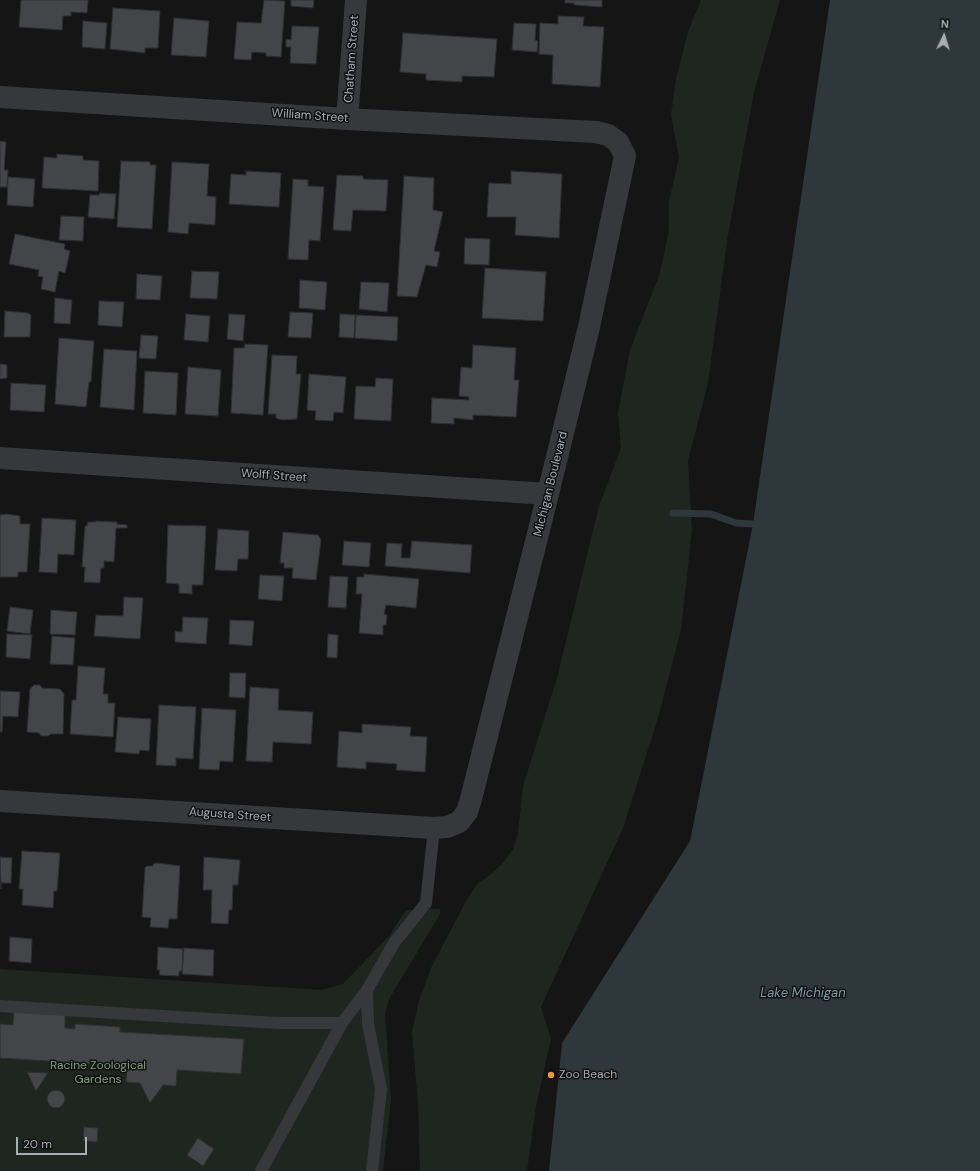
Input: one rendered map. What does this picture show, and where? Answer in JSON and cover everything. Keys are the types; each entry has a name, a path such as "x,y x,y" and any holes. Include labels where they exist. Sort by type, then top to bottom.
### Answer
{"street":[{"name":"Chatham Street","path":"348,119 356,0"},
{"name":"William Street","path":"0,97 348,119 596,132 608,135 618,142"},
{"name":"Michigan Boulevard","path":"459,822 467,812 471,799 589,327 624,161 623,151 618,142"},
{"name":"Wolff Street","path":"0,458 548,494"},
{"name":"Augusta Street","path":"0,801 434,828 447,827 459,822"}],"lane":[{"path":"261,1171 342,1022 367,990 394,943 426,903 434,828"},
{"path":"367,990 368,1024 381,1089 372,1171"},
{"path":"0,1006 277,1023 342,1022"}],"green space":[{"path":"701,0 780,0 754,92 727,241 708,383 688,461 692,530 681,630 658,718 623,828 541,1007 551,1039 536,1106 527,1171 420,1171 418,1104 412,1032 419,1001 431,968 465,903 477,884 503,863 513,849 518,833 523,786 557,678 599,506 621,448 618,413 630,350 660,273 669,230 669,202 679,157 671,115 676,79 688,32"},
{"name":"Racine Zoological Gardens","path":"440,909 440,914 389,999 385,1014 391,1099 383,1171 0,1171 0,969 322,990 343,984 390,935 406,910"}],"water":[{"name":"Lake Michigan","path":"830,0 980,0 980,1171 549,1171 562,1043 690,841 753,524"}],"building":[{"path":"21,0 88,0 87,13 71,12 71,16 63,16 62,30 19,27"},
{"path":"264,0 285,1 281,57 266,56 266,53 252,52 251,60 234,59 237,22 261,23"},
{"path":"291,0 314,0 313,8 291,6"},
{"path":"565,0 602,0 602,7 574,5 574,3 565,3"},
{"path":"113,8 160,11 158,48 145,48 145,53 110,49"},
{"path":"558,16 584,17 583,26 604,27 600,87 552,84 553,55 539,54 540,23 558,24"},
{"path":"174,18 209,21 206,57 171,55"},
{"path":"83,21 107,23 105,49 82,47"},
{"path":"514,23 536,24 535,40 538,41 537,52 512,50"},
{"path":"292,26 319,27 316,64 290,63 291,47 286,47 286,39 291,40"},
{"path":"403,33 497,39 494,77 462,76 462,82 426,80 426,74 400,72"},
{"path":"0,141 6,142 4,170 8,170 7,187 0,187"},
{"path":"57,154 83,156 83,160 99,161 98,191 42,188 44,157 57,158"},
{"path":"121,161 150,162 150,165 156,165 152,229 117,227"},
{"path":"172,162 209,164 207,196 216,197 215,225 189,223 188,234 168,232"},
{"path":"246,171 281,173 279,207 229,204 231,174 246,175"},
{"path":"511,171 562,174 559,238 515,235 516,217 487,217 489,183 511,184"},
{"path":"337,175 363,176 363,179 388,180 386,211 353,210 351,231 333,230"},
{"path":"404,176 434,178 433,210 443,212 434,251 440,252 437,267 426,265 417,297 397,296"},
{"path":"8,177 35,179 33,207 7,205"},
{"path":"293,179 308,180 308,186 324,187 320,241 309,240 308,260 288,259"},
{"path":"100,193 116,194 114,219 88,217 90,195 99,195"},
{"path":"61,216 84,217 83,241 59,240"},
{"path":"15,234 65,244 64,249 70,251 65,273 59,271 55,292 41,289 43,277 38,276 39,270 9,264"},
{"path":"465,238 490,239 489,265 464,264"},
{"path":"485,268 546,272 543,321 482,318"},
{"path":"192,271 219,272 217,299 190,298"},
{"path":"137,274 162,276 160,300 136,299"},
{"path":"300,280 327,282 325,310 299,308"},
{"path":"361,282 389,283 387,312 359,309"},
{"path":"55,298 72,300 70,324 54,323"},
{"path":"99,301 124,302 122,327 98,325"},
{"path":"5,311 28,313 31,315 30,337 4,337"},
{"path":"290,312 313,313 311,338 288,337"},
{"path":"186,314 210,316 208,342 184,340"},
{"path":"229,314 245,315 243,341 227,339"},
{"path":"340,314 355,315 354,338 339,337"},
{"path":"356,315 398,317 397,341 355,338"},
{"path":"141,335 158,336 156,359 139,358"},
{"path":"59,338 94,341 91,382 89,382 86,407 55,404"},
{"path":"245,344 268,345 263,415 231,413 234,348 244,348"},
{"path":"473,345 516,348 514,380 519,380 516,417 473,415 473,420 454,418 454,424 431,423 432,398 469,400 469,397 459,396 461,367 472,368"},
{"path":"104,349 137,351 134,410 100,407"},
{"path":"272,355 297,356 296,374 301,374 297,419 282,420 276,418 276,414 268,414"},
{"path":"0,364 7,365 7,378 0,379"},
{"path":"188,367 221,370 218,416 185,414"},
{"path":"145,371 178,373 176,415 143,413"},
{"path":"309,374 346,377 343,413 334,412 333,421 315,420 316,411 307,410"},
{"path":"376,378 393,379 391,421 354,419 356,386 375,387"},
{"path":"11,383 46,385 44,412 10,410"},
{"path":"6,514 20,516 20,524 30,524 27,572 18,572 18,577 0,577 0,515"},
{"path":"42,518 76,520 74,555 58,554 57,573 39,572"},
{"path":"88,522 117,522 117,524 127,525 127,528 116,528 114,562 104,561 104,568 101,568 100,583 84,582 85,567 82,567 85,526 87,526"},
{"path":"168,525 206,526 203,585 192,585 192,594 179,593 179,584 166,583"},
{"path":"218,529 249,531 248,559 238,559 237,571 215,570"},
{"path":"283,532 318,535 321,540 316,580 292,578 293,568 284,568 284,563 280,563"},
{"path":"344,541 371,543 369,567 342,565"},
{"path":"412,541 472,545 470,573 385,566 387,543 402,544 401,558 410,558"},
{"path":"364,574 419,579 416,608 386,605 384,614 387,615 386,625 383,625 383,635 359,633 362,594 356,594 357,577 364,577"},
{"path":"260,575 284,576 282,601 258,599"},
{"path":"330,576 348,577 346,608 328,607"},
{"path":"124,597 143,598 140,639 94,636 96,615 123,616"},
{"path":"10,607 33,610 30,634 7,631"},
{"path":"51,610 77,612 75,635 50,634"},
{"path":"183,617 208,618 206,644 175,642 175,631 182,632"},
{"path":"230,620 254,621 252,646 229,644"},
{"path":"7,634 32,635 30,659 6,657"},
{"path":"328,634 338,635 337,658 327,657"},
{"path":"52,636 75,638 73,665 50,664"},
{"path":"78,666 105,668 103,694 108,694 108,703 115,703 113,737 70,734 72,700 76,700"},
{"path":"230,673 246,673 245,698 229,697"},
{"path":"34,685 40,685 42,688 60,689 64,694 63,734 41,736 39,733 27,732 30,689"},
{"path":"250,687 279,689 278,710 313,712 311,744 273,742 272,762 246,761"},
{"path":"0,691 20,692 18,717 3,716 2,732 0,732"},
{"path":"159,705 196,707 193,759 176,758 176,766 156,765"},
{"path":"202,708 236,710 233,762 220,761 219,770 199,769"},
{"path":"118,717 151,719 149,751 140,750 139,754 115,752"},
{"path":"362,724 411,727 410,736 427,737 425,772 396,770 397,764 366,762 366,769 337,767 339,731 362,733"},
{"path":"22,851 60,853 57,891 54,891 53,908 22,905 23,889 19,889"},
{"path":"0,857 12,858 11,883 1,883 1,889"},
{"path":"204,857 240,860 238,885 233,885 232,910 229,910 228,924 211,923 212,890 203,890"},
{"path":"158,863 180,866 177,919 169,919 168,928 150,927 151,918 142,917 145,868"},
{"path":"10,937 32,939 31,963 9,961"},
{"path":"158,947 183,949 182,971 179,971 179,976 159,975 160,970 157,970"},
{"path":"184,948 214,950 213,976 182,974"},
{"path":"14,1011 65,1013 65,1028 75,1029 75,1024 120,1027 120,1032 244,1039 241,1074 177,1070 176,1086 163,1085 150,1103 140,1083 126,1082 127,1066 0,1058 0,1024 13,1025"},
{"path":"27,1072 48,1073 36,1091"},
{"path":"56,1090 62,1093 65,1099 62,1105 56,1108 50,1105 47,1099 50,1093"},
{"path":"84,1127 98,1128 97,1142 83,1141"},
{"path":"198,1138 214,1149 203,1166 187,1155"}],"waterway":[{"path":"673,513 711,514 736,523 753,524"}],"place":[{"name":"Zoo Beach","path":"551,1075"}]}
